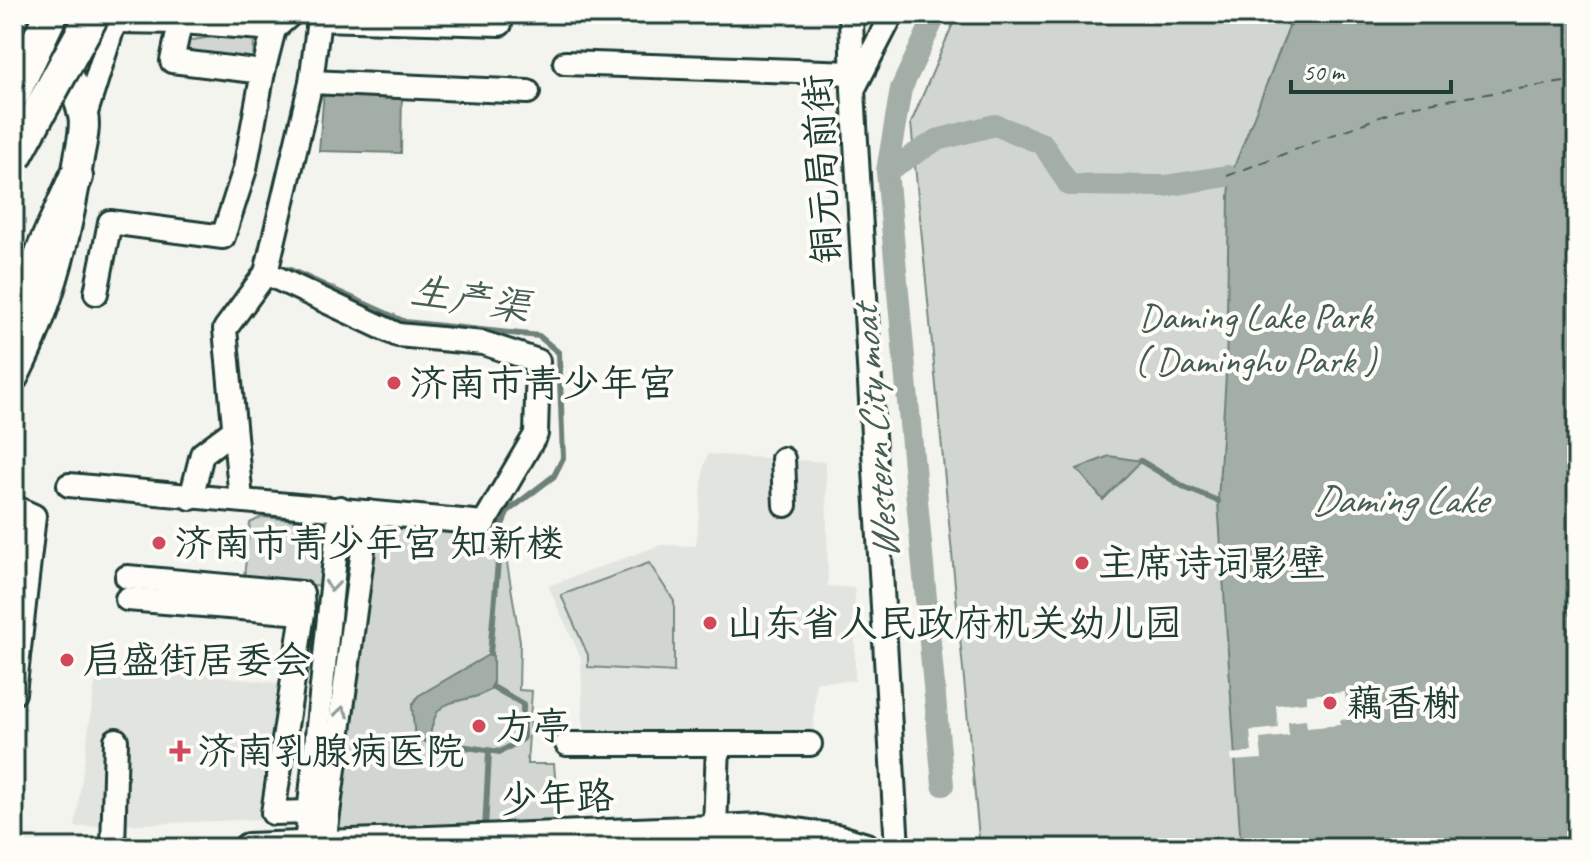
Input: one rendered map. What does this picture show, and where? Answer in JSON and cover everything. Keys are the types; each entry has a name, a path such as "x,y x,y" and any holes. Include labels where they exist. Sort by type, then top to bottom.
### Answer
{"highway":[{"path":"14,92 51,14"},
{"path":"14,158 108,16"},
{"path":"14,327 76,177"}],"main road":[{"path":"14,376 36,333 58,265 84,119 72,82 36,14"},
{"path":"14,39 35,43 72,82"},
{"name":"少年路","path":"248,848 438,844 764,828 837,839 866,848"}],"street":[{"path":"96,293 110,222 223,237 245,169 274,29 291,14"},
{"name":"铜元局前街","path":"851,14 897,848"},
{"path":"565,63 853,82 892,14"},
{"path":"84,119 108,16 182,18 274,29"},
{"path":"182,18 172,61 263,72"},
{"path":"241,500 225,329 266,273 311,82 319,19 500,24"},
{"path":"311,82 528,92"},
{"path":"69,485 484,523 536,434 538,361 483,343 398,335 266,273"},
{"path":"191,498 202,454 234,430"},
{"path":"783,459 785,505"},
{"path":"14,507 34,516 14,693"},
{"path":"315,845 310,812 340,508"},
{"path":"315,845 368,512"},
{"path":"127,588 302,593 303,613 273,813 310,812"},
{"path":"113,848 116,740"},
{"path":"567,744 810,744"},
{"path":"715,829 718,744"}],"shaded area":[{"name":"山东省人民政府机关幼儿园","path":"708,454 826,462 828,586 855,588 855,681 816,682 813,737 583,733 581,658 548,586 660,545 696,546 704,465"},
{"name":"济南乳腺病医院","path":"98,661 284,684 264,819 75,827"}],"green space":[{"name":"Daming Lake Park ( Daminghu Park )","path":"957,14 1577,14 1577,848 980,848 911,123"},
{"path":"240,33 254,40 253,60 183,52 186,41"},
{"path":"262,517 328,523 321,586 244,577 250,523"},
{"path":"378,527 501,527 520,641 519,690 532,691 527,764 554,764 559,825 337,830"},
{"path":"649,563 674,601 674,672 588,667 588,655 561,595"}],"water":[{"name":"Daming Lake","path":"1294,14 1577,14 1577,848 1241,848 1218,501 1226,375 1229,196 1231,175"},
{"path":"324,90 402,91 401,153 319,151"},
{"path":"1109,456 1141,461 1103,500 1077,469"},
{"path":"490,654 493,656 493,687 439,710 427,741 415,741 412,706 418,696"}],"pier":[{"path":"1345,692 1348,719 1340,720 1340,725 1307,728 1306,720 1288,722 1289,736 1260,739 1262,759 1231,761 1231,754 1252,752 1250,731 1278,728 1276,705 1307,702 1307,695"}],"waterway":[{"path":"62,36 72,14"},
{"name":"Western City moat","path":"936,14 901,89 887,171 943,785"},
{"path":"887,171 937,140 995,125 1043,144 1069,185 1165,186 1227,176"},
{"name":"生产渠","path":"288,269 405,322 539,336 559,353 563,458 554,476 508,511 501,527 490,654"},
{"path":"1141,461 1186,488 1218,501"},
{"path":"427,741 500,752 523,739 523,704 493,687"},
{"path":"485,830 489,752"}],"ferry route":[{"path":"1227,176 1408,106 1577,80"}],"place":[{"name":"济南市青少年宫","path":"394,383"},
{"name":"济南市青少年宫 知新楼","path":"159,543"},
{"name":"主席诗词影壁","path":"1082,563"},
{"name":"山东省人民政府机关幼儿园","path":"710,623"},
{"name":"启盛街居委会","path":"67,660"},
{"name":"藕香榭","path":"1330,703"},
{"name":"方亭","path":"479,726"},
{"name":"济南乳腺病医院","path":"180,751"}]}
